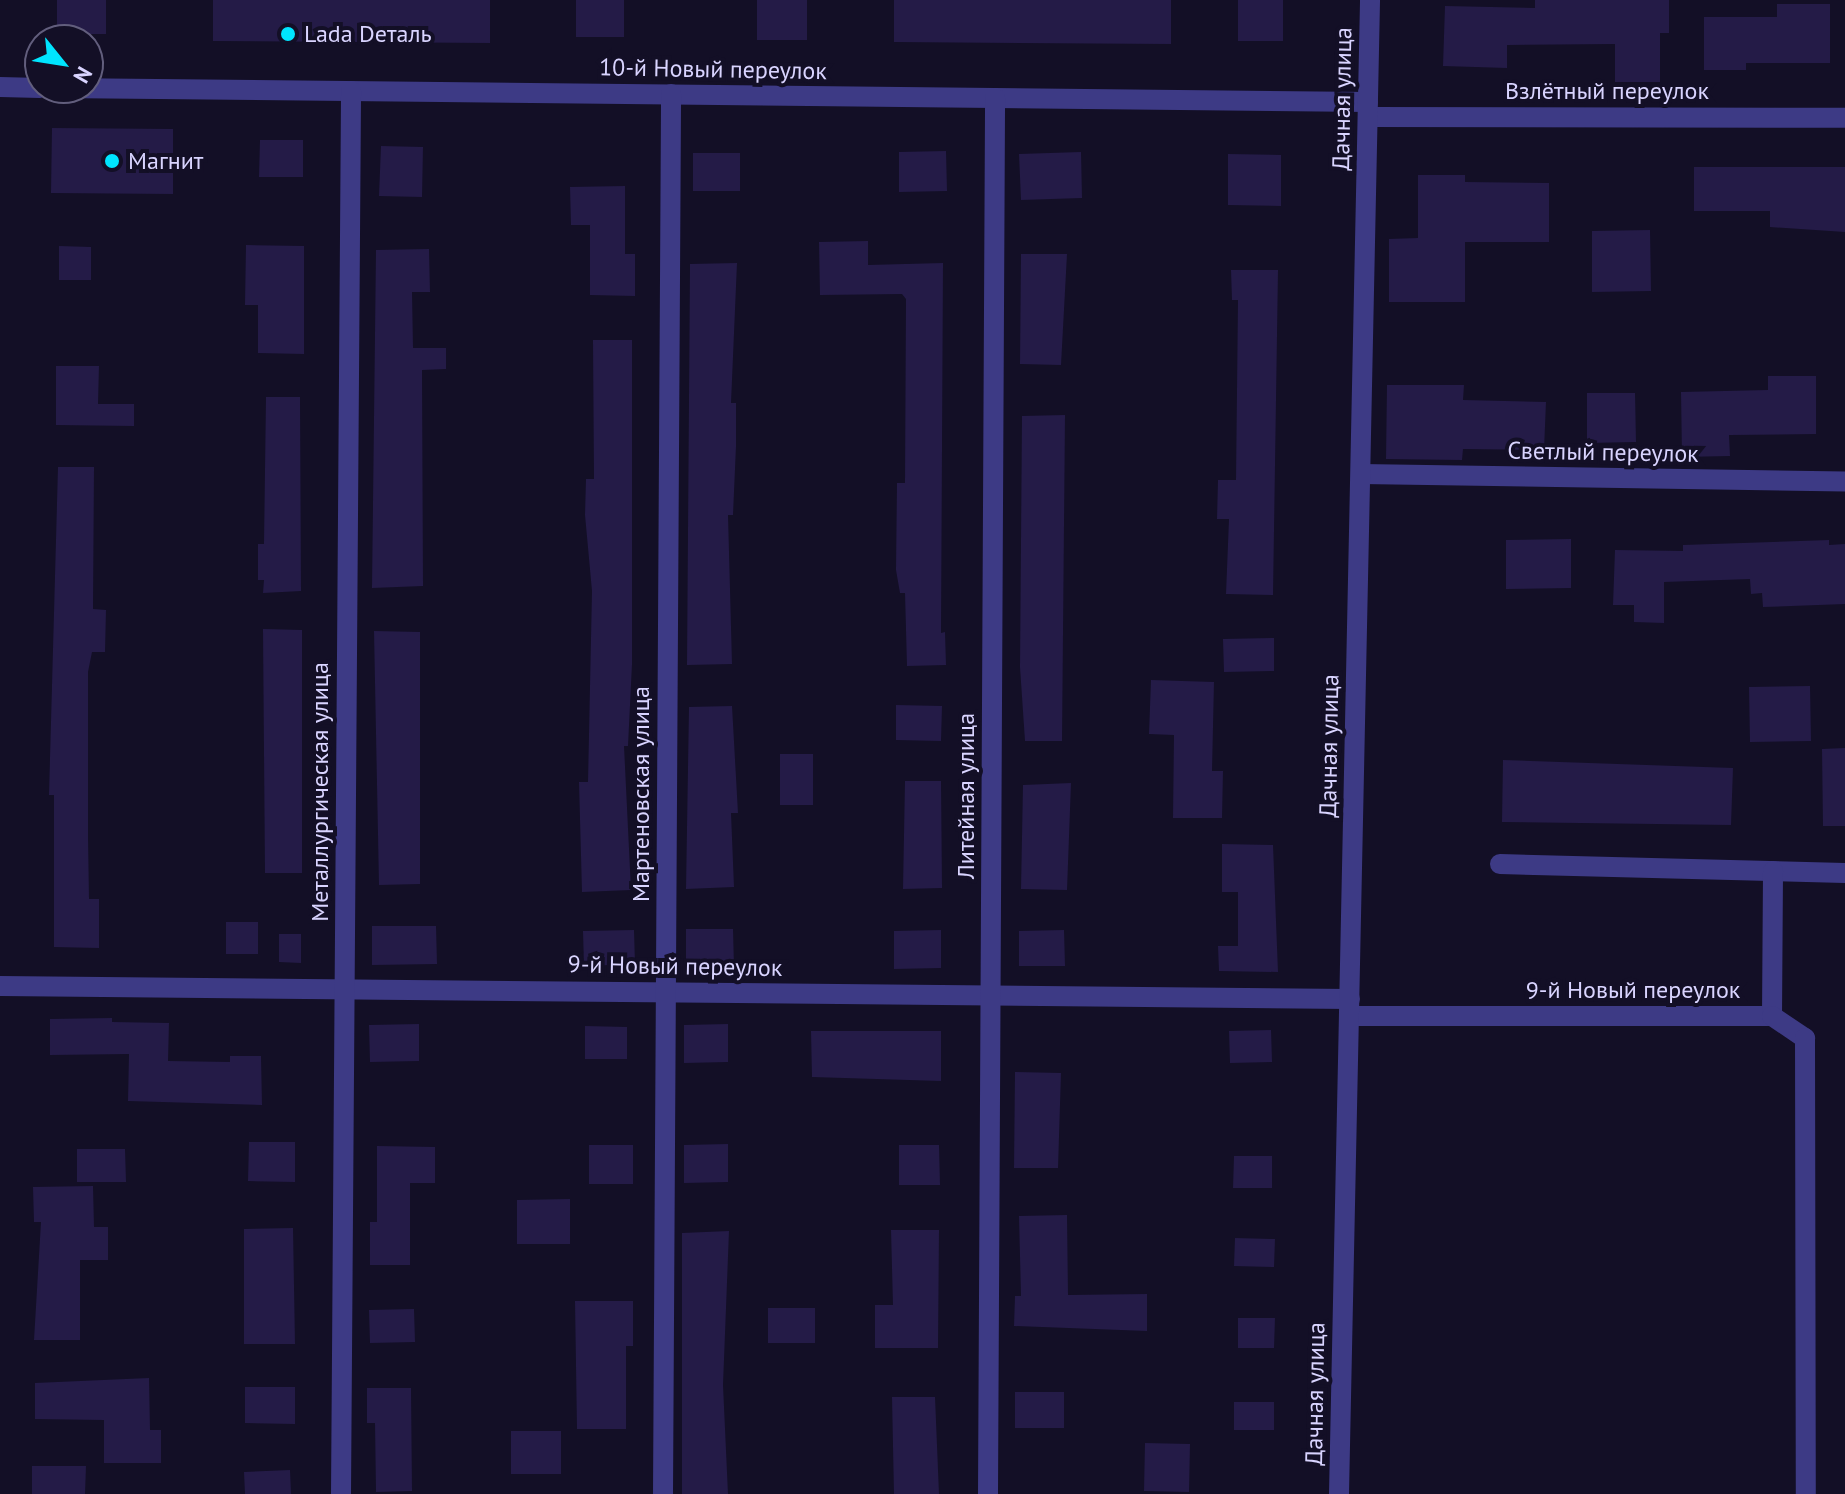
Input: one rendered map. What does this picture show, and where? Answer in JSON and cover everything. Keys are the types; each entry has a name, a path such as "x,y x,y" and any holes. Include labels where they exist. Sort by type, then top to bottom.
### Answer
{"street":[{"name":"Дачная улица","path":"1339,1494 1370,0"},
{"path":"0,87 24,88"},
{"name":"10-й Новый переулок","path":"104,88 995,98 1368,109"},
{"name":"Металлургическая улица","path":"341,1494 351,91"},
{"name":"Мартеновская улица","path":"663,1494 671,94"},
{"name":"Литейная улица","path":"988,1494 995,98"},
{"name":"Взлётный переулок","path":"1368,109 1845,118"},
{"name":"Светлый переулок","path":"1361,474 1845,482"},
{"path":"1500,864 1845,873"},
{"name":"9-й Новый переулок","path":"0,986 991,995 1772,1016 1773,871"},
{"path":"1772,1016 1805,1038 1806,1494"}],"building":[{"path":"57,0 106,0 106,34 104,24 57,24"},
{"path":"213,0 490,0 490,43 213,41"},
{"path":"576,0 624,0 624,37 576,37"},
{"path":"757,0 807,0 807,40 757,40"},
{"path":"894,0 1171,0 1171,44 894,42"},
{"path":"1238,0 1283,0 1283,41 1238,41"},
{"path":"1535,0 1669,0 1669,33 1660,33 1660,82 1615,82 1615,44 1507,45 1507,68 1443,66 1445,6 1535,8"},
{"path":"1777,4 1830,4 1830,63 1746,63 1746,70 1704,70 1704,17 1777,17"},
{"name":"Магнит","path":"52,128 173,129 173,194 51,193"},
{"path":"260,140 303,140 303,177 259,177"},
{"path":"381,146 423,147 422,197 379,196"},
{"path":"946,151 947,191 899,192 899,152"},
{"path":"1081,152 1082,198 1021,200 1019,154"},
{"path":"693,153 740,153 740,191 693,191"},
{"path":"1228,154 1281,155 1281,206 1228,205"},
{"path":"1694,167 1845,167 1845,232 1770,227 1770,211 1694,211"},
{"path":"1418,175 1465,175 1465,182 1549,183 1549,242 1465,242 1465,302 1389,302 1389,239 1418,238"},
{"path":"625,186 625,254 635,254 635,296 590,295 590,225 571,225 570,187"},
{"path":"1650,230 1651,291 1592,292 1592,231"},
{"path":"868,241 868,265 943,263 941,633 945,632 946,665 907,666 905,593 900,593 896,570 897,483 905,483 906,299 902,294 820,295 819,242"},
{"path":"246,245 304,246 304,354 258,353 258,305 245,305"},
{"path":"59,246 91,247 91,280 59,280"},
{"path":"429,249 430,292 412,292 413,348 446,348 446,369 422,370 423,586 372,588 376,250"},
{"path":"1021,254 1067,254 1061,365 1020,364"},
{"path":"737,263 731,403 736,403 736,446 733,515 728,515 732,664 687,665 690,264"},
{"path":"1231,270 1278,270 1273,595 1226,594 1229,519 1217,519 1218,480 1236,480 1238,300 1232,300"},
{"path":"593,340 632,340 632,664 628,746 624,746 631,890 582,892 579,782 588,782 592,591 585,515 586,479 594,479"},
{"path":"56,366 99,366 98,404 134,404 134,426 56,425"},
{"path":"1768,376 1816,376 1816,434 1729,435 1730,456 1682,457 1681,392 1768,390"},
{"path":"1387,385 1464,385 1463,400 1546,402 1544,450 1463,449 1462,460 1386,459"},
{"path":"1587,393 1635,393 1636,442 1587,443"},
{"path":"266,397 300,397 301,591 263,593 264,580 258,580 258,544 264,544"},
{"path":"1065,415 1062,741 1025,741 1020,667 1022,416"},
{"path":"58,467 94,467 93,609 106,610 105,652 92,652 88,672 89,899 99,899 99,948 54,947 54,795 49,795"},
{"path":"1571,539 1571,588 1506,589 1506,540"},
{"path":"1829,540 1829,545 1845,544 1845,604 1763,607 1762,593 1751,594 1750,579 1664,582 1664,623 1634,622 1634,605 1613,605 1615,550 1683,551 1683,545"},
{"path":"263,629 302,630 302,873 265,873"},
{"path":"374,631 420,632 420,884 379,885"},
{"path":"1274,638 1274,671 1224,672 1223,639"},
{"path":"1151,680 1214,682 1212,771 1223,771 1222,818 1173,818 1174,735 1149,734"},
{"path":"1810,686 1811,741 1750,742 1749,687"},
{"path":"896,705 942,706 941,741 896,740"},
{"path":"732,706 738,813 731,813 734,887 686,889 689,707"},
{"path":"1845,748 1845,826 1823,826 1822,749"},
{"path":"780,754 813,754 813,805 780,805"},
{"path":"1503,760 1733,768 1731,825 1502,822"},
{"path":"905,781 941,781 942,888 903,889"},
{"path":"1071,783 1067,890 1021,889 1023,785"},
{"path":"1222,844 1273,845 1278,972 1219,971 1218,946 1238,946 1238,892 1222,892"},
{"path":"226,922 258,922 258,954 226,954"},
{"path":"372,926 436,926 437,964 372,965"},
{"path":"686,929 733,929 734,967 686,968"},
{"path":"634,930 635,964 584,966 583,931"},
{"path":"941,930 941,968 894,969 894,931"},
{"path":"1064,930 1065,966 1019,966 1019,931"},
{"path":"279,934 301,934 301,963 279,962"},
{"path":"112,1018 112,1022 169,1023 168,1061 230,1062 230,1056 261,1056 262,1105 128,1101 129,1054 50,1055 50,1019"},
{"path":"419,1024 419,1061 370,1062 369,1025"},
{"path":"728,1024 728,1062 684,1063 684,1025"},
{"path":"585,1026 627,1027 627,1059 585,1059"},
{"path":"1271,1030 1272,1062 1230,1063 1229,1031"},
{"path":"811,1031 941,1031 941,1081 812,1077"},
{"path":"1015,1072 1061,1073 1058,1168 1014,1168"},
{"path":"249,1142 295,1142 295,1182 248,1181"},
{"path":"728,1144 728,1182 684,1183 684,1145"},
{"path":"589,1145 633,1145 633,1184 589,1184"},
{"path":"899,1145 939,1145 940,1185 899,1185"},
{"path":"377,1146 435,1147 435,1183 410,1183 410,1265 370,1265 370,1222 377,1222"},
{"path":"77,1149 125,1149 126,1182 77,1182"},
{"path":"1234,1156 1272,1156 1272,1188 1233,1188"},
{"path":"93,1186 94,1227 108,1227 108,1260 80,1260 80,1340 34,1340 41,1222 34,1222 33,1187"},
{"path":"570,1199 570,1244 517,1244 517,1200"},
{"path":"1067,1215 1068,1295 1147,1294 1147,1331 1014,1326 1015,1296 1021,1296 1019,1216"},
{"path":"293,1228 295,1344 244,1344 244,1229"},
{"path":"891,1230 939,1230 938,1348 875,1348 875,1305 893,1305"},
{"path":"729,1231 723,1385 728,1494 682,1494 682,1233"},
{"path":"1235,1238 1275,1239 1274,1267 1234,1266"},
{"path":"575,1301 633,1301 633,1346 626,1346 626,1429 577,1429"},
{"path":"768,1308 815,1308 815,1343 768,1343"},
{"path":"414,1309 415,1342 370,1343 369,1310"},
{"path":"1238,1318 1275,1318 1274,1348 1238,1348"},
{"path":"149,1378 150,1430 161,1430 161,1463 104,1463 104,1420 35,1419 35,1383"},
{"path":"245,1387 295,1387 295,1424 245,1423"},
{"path":"367,1388 411,1388 412,1491 376,1492 375,1423 367,1423"},
{"path":"1015,1392 1064,1392 1064,1428 1015,1428"},
{"path":"892,1397 935,1397 939,1494 894,1494"},
{"path":"1234,1402 1274,1402 1274,1430 1234,1430"},
{"path":"511,1431 561,1431 561,1474 511,1474"},
{"path":"1145,1443 1190,1444 1189,1492 1144,1491"},
{"path":"32,1466 86,1466 85,1494 32,1494"},
{"path":"290,1470 291,1494 245,1494 244,1472"}],"place":[{"name":"Lada Dеталь","path":"288,34"},
{"name":"Магнит","path":"112,161"}]}
